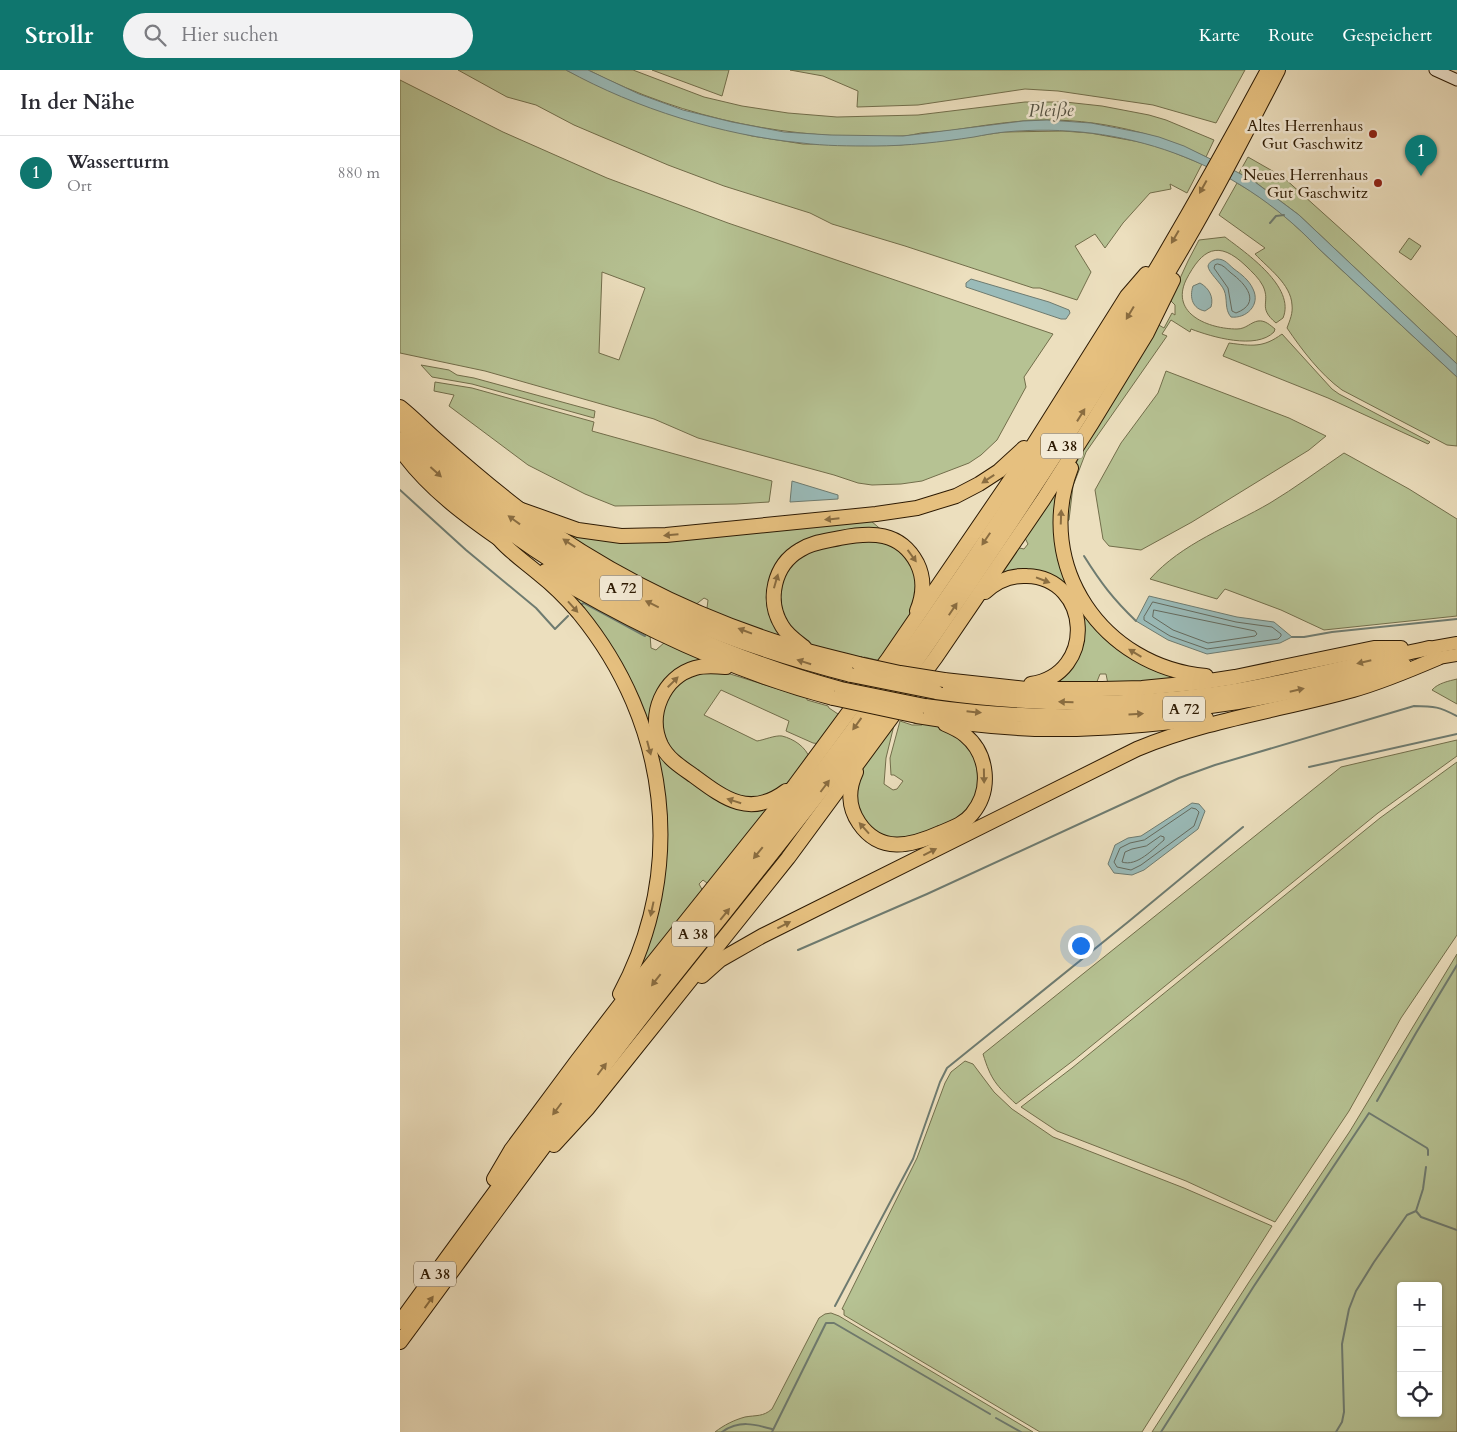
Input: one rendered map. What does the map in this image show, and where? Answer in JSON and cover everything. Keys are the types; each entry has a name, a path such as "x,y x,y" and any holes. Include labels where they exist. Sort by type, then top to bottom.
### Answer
{"highway":[{"name":"A 38","path":"400,1342 636,1025 804,814 925,649 1016,516 1065,442 1132,334 1189,237 1192,220 1268,70"},
{"name":"A 38","path":"400,1322 606,1044 818,776 916,642 1008,508 1055,435 1164,256 1192,220 1278,70"},
{"path":"531,1164 549,1151 575,1123 788,858 871,748 971,607 1088,430 1154,320 1176,273 1189,237"},
{"path":"470,1226 511,1150 638,980 795,784 912,626 1058,406 1127,296 1164,256"},
{"path":"519,509 578,530 606,535 629,536 683,534 904,510 950,498 990,478 1021,451 1058,406"},
{"path":"400,407 477,476 519,509 597,560 662,596 699,613 754,634 808,651 855,670"},
{"name":"A 72","path":"400,422 449,468 510,517 602,578 680,618 714,632 814,665 855,670 940,686 979,697 1094,703 1166,700 1215,694 1434,653"},
{"path":"1088,430 1066,482 1061,505 1060,524 1067,566 1076,589 1088,610 1105,630 1124,646 1146,660 1169,669 1206,676 1266,671"},
{"name":"A 72","path":"400,439 438,475 500,525 535,550 598,589 675,628 748,660 837,694 921,711 976,712 1044,717 1164,712 1260,698 1434,653"},
{"path":"400,449 408,461 430,483 499,539 590,599 687,647 737,668 787,685 837,694"},
{"path":"808,651 782,627 776,614 773,594 778,573 786,562 795,553 813,544 851,536 873,534 894,540 905,548 918,565 923,583 921,602 912,626"},
{"path":"499,539 507,549 539,574 566,599 602,643 621,675 637,710 649,746 657,782 660,855 656,891 648,927 628,978 611,1010 577,1061"},
{"path":"971,607 996,582 1010,577 1024,576 1038,577 1052,583 1063,592 1072,604 1077,617 1078,639 1074,652 1066,666 1056,675 1045,681 1010,688"},
{"path":"652,1026 712,966 762,936 1138,749 1189,730 1254,713 1320,699 1383,681 1434,653 1457,643"},
{"path":"940,686 1054,690 1142,688 1203,682 1374,648 1457,655"},
{"path":"737,668 701,666 687,671 674,680 664,691 657,710 656,724 661,744 668,756 678,766 723,797 736,802 751,804 765,802 777,797 795,784"},
{"path":"871,748 854,776 850,796 855,816 867,833 885,843 905,845 928,839 967,819 980,802 984,789 984,767 979,753 966,736 954,728 932,719 921,711"},
{"path":"932,719 998,727 1069,729 1153,724 1254,713"}],"main road":[{"path":"1435,70 1457,80"}],"green space":[{"path":"458,70 566,70 642,104 680,117 752,136 803,144 900,145 1004,132 1063,131 1090,133 1140,142 1160,147 1202,164 1187,193 1170,184 1171,189 1150,193 1123,223 1105,248 1095,234 1075,246 1091,272 1077,300 1040,288 1033,288 832,224 810,213 724,186 668,165 574,125 536,105 507,97"},
{"path":"588,70 633,70 704,97 742,106 788,113 837,117 918,115 1025,102 1065,102 1102,106 1166,120 1214,140 1206,157 1185,147 1140,132 1093,123 1046,120 986,125 903,136 821,135 741,124 702,114 663,102"},
{"path":"652,70 729,70 722,96"},
{"path":"790,70 1245,70 1216,123 1153,105 1058,91 1025,89 918,105 857,107 858,91 823,76"},
{"path":"400,80 503,132 607,178 728,223 1053,334 1024,377 1026,387 997,440 981,455 969,463 922,481 872,485 858,483 698,438 654,419 485,371 400,353","holes":["602,272 645,288 619,360 599,353"]},
{"path":"1248,157 1283,177 1457,337 1457,364 1299,215 1255,182 1239,173"},
{"path":"1237,183 1270,204 1290,221 1457,377 1457,446 1447,445 1342,390 1326,377 1312,361 1287,328 1292,308 1288,290 1255,254 1265,248 1219,215"},
{"path":"1225,237 1256,261 1276,283 1285,306 1283,318 1276,323 1270,318 1267,313 1265,292 1261,283 1236,258 1227,252 1219,250 1212,251 1198,261 1186,280 1182,292 1183,302 1195,317 1215,326 1237,329 1263,321 1275,329 1274,332 1256,340 1234,340 1191,329 1190,332 1171,320 1162,334 1167,336 1086,452 1073,486 1069,520 1064,523 1071,475 1078,459 1157,324 1164,328 1172,313 1175,315 1175,305 1170,300 1199,240"},
{"path":"1409,238 1421,246 1411,260 1399,252"},
{"path":"1282,334 1332,389 1430,442 1428,444 1328,398 1223,356 1229,343 1244,345 1263,344"},
{"path":"421,365 449,370 457,375 595,411 594,418 472,384 432,377"},
{"path":"1166,371 1289,418 1326,436 1309,450 1192,522 1141,550 1109,546 1103,539 1095,490 1121,443 1158,393"},
{"path":"435,382 472,388 594,422 592,431 772,481 769,502 615,506 585,494 528,465 449,406 454,395 434,391"},
{"path":"1344,453 1409,489 1457,519 1457,616 1324,630 1281,610 1225,589 1217,599 1150,579 1176,555 1191,545 1270,503"},
{"path":"1066,468 1057,520 1095,625 1191,678 1108,684 1106,674 1100,674 1096,684 1043,687 1081,642 1055,581 995,580 1015,547 1024,549 1028,544 1023,534"},
{"path":"871,521 884,532 838,535 776,570 785,638 708,613 708,600 704,598 694,606 648,585 558,530 579,536"},
{"path":"855,539 888,542 904,553 915,569 917,604 881,661 864,657 861,660 808,646 785,626 778,588 794,559 804,553"},
{"path":"563,586 650,634 651,648 656,650 665,642 712,662 678,673 653,732 712,794 776,803 714,883 707,883 703,880 699,884 704,893 631,988 655,915 654,749"},
{"path":"701,671 727,673 807,698 807,700 828,706 838,714 841,711 845,712 821,744 813,743 786,731 789,721 721,690 704,715 757,741 779,736 791,739 803,747 810,759 791,783 764,800 739,800 675,758 659,728 659,718 673,686"},
{"path":"1457,679 1457,704 1432,690 1440,684"},
{"path":"895,721 886,758 884,784 893,790 897,789 903,781 891,775 890,758 900,721 912,725 922,725 923,723 943,727 965,740 980,768 978,797 961,819 903,841 873,832 855,808 858,775"},
{"path":"1457,740 1457,756 1378,813 1074,1060 1016,1104 995,1082 983,1054 1341,767"},
{"path":"1457,762 1457,935 1401,1018 1349,1111 1275,1222 1186,1181 1057,1131 1021,1107 1072,1068 1380,818"},
{"path":"1457,954 1457,1432 1152,1432 1350,1131"},
{"path":"965,1061 973,1064 994,1092 1012,1109 1053,1137 1184,1188 1272,1226 1142,1432 1040,1432 844,1315 844,1310 842,1309 917,1158 945,1083 951,1072"},
{"path":"831,1313 1033,1432 715,1432 737,1420 762,1415 772,1409 819,1318"}],"water":[{"path":"566,70 588,70 639,94 683,110 784,132 903,136 1023,121 1047,120 1091,123 1159,137 1184,146 1255,182 1299,215 1457,364 1457,377 1285,217 1250,191 1213,170 1174,153 1134,141 1092,133 1049,130 1005,132 937,142 886,146 811,144 772,139 710,127 680,118 621,97"},
{"path":"1217,259 1224,261 1242,275 1253,289 1255,295 1254,305 1251,310 1242,316 1231,317 1229,314 1224,290 1208,266 1209,263"},
{"path":"971,279 1049,302 1069,310 1070,313 1066,319 1061,319 966,287 966,283"},
{"path":"1200,283 1206,287 1211,296 1211,307 1205,311 1198,308 1192,299 1193,286"},
{"path":"792,481 838,495 838,499 790,502"},
{"path":"1149,596 1237,617 1274,622 1292,637 1280,643 1207,654 1168,640 1136,621"},
{"path":"1192,803 1199,804 1205,811 1198,829 1144,870 1132,875 1114,873 1108,864 1115,845 1128,838 1141,836"}],"waterway":[{"path":"1270,223 1276,216 1284,215"},
{"path":"400,490 466,550 536,608 555,629 568,616"},
{"path":"1084,556 1108,590 1136,621"},
{"path":"582,604 584,603 645,636"},
{"path":"1292,637 1457,619"},
{"path":"798,950 927,894 1179,778 1215,765 1414,706 1437,708 1457,716"},
{"path":"1309,767 1457,734"},
{"path":"835,1306 913,1159 940,1082 947,1068 1243,827"},
{"path":"1377,1101 1457,965"},
{"path":"1161,1432 1254,1286 1369,1113 1427,1148 1428,1155"},
{"path":"1336,1432 1342,1422 1344,1412 1342,1344 1349,1309 1356,1291 1374,1262 1407,1215 1416,1211 1423,1189 1426,1167"},
{"path":"1416,1211 1421,1217 1457,1230"},
{"path":"772,1432 826,1323 834,1323 990,1414"},
{"path":"996,1418 1021,1432"},
{"path":"722,1432 741,1424 772,1429"}],"place":[{"name":"Altes Herrenhaus Gut Gaschwitz","path":"1373,134"},
{"name":"Wasserturm","path":"1421,176"},
{"name":"Neues Herrenhaus Gut Gaschwitz","path":"1378,183"}],"water label":[{"name":"Pleiße","path":"1051,110"}]}
